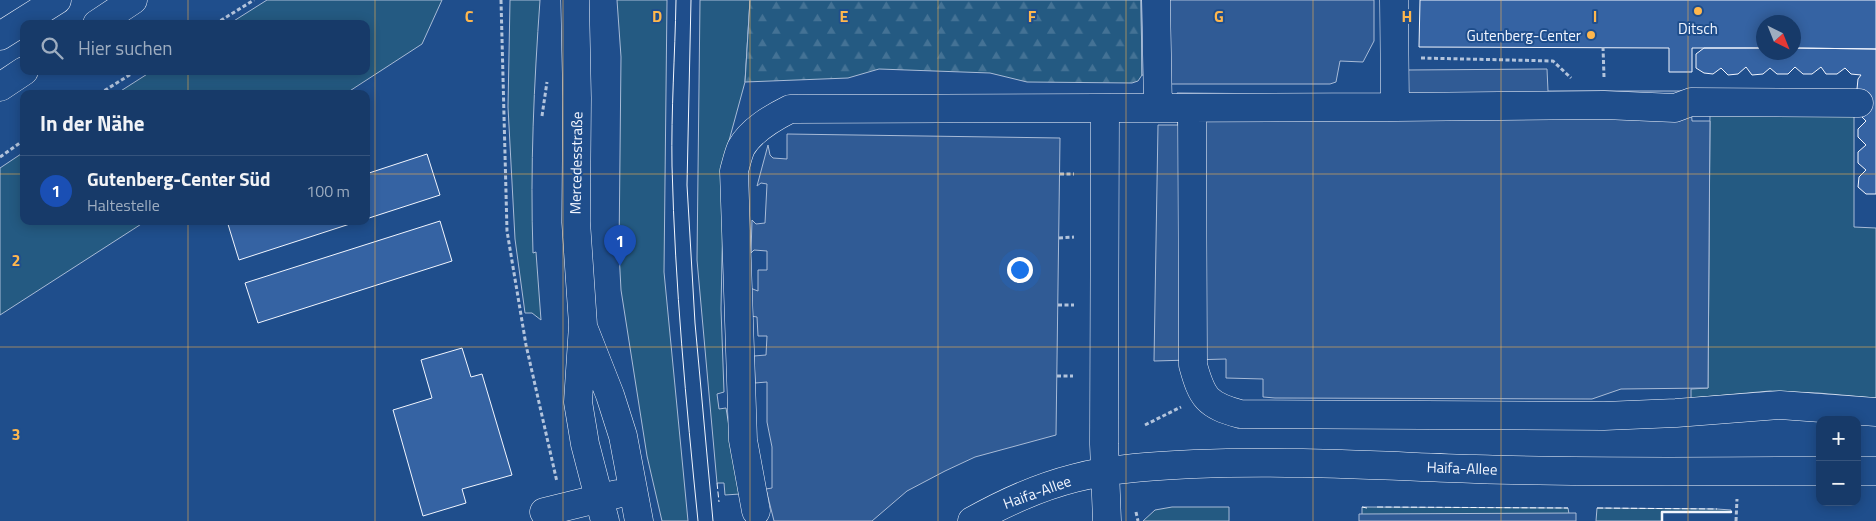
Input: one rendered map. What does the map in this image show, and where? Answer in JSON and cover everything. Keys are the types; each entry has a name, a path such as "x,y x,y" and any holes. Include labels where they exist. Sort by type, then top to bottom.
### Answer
{"main road":[{"path":"25,20 57,0"},
{"path":"103,20 133,0"},
{"name":"Mercedesstraße","path":"575,0 578,98 576,222 583,325 578,402 585,444 602,510"},
{"path":"1156,0 1158,108"},
{"path":"1394,0 1395,107"},
{"path":"0,36 20,23"},
{"path":"0,86 20,74"},
{"path":"756,510 742,440 734,171 742,148 756,131 772,117 790,109 1604,105 1675,108 1691,102 1859,103"},
{"path":"1105,108 1105,472 1107,521"},
{"path":"1192,108 1193,365 1198,385 1204,396 1219,408 1240,414 1604,416 1780,405 1876,412"},
{"name":"Mercedesstraße","path":"583,325 610,395 623,436 639,521"},
{"name":"Haifa-Allee","path":"972,521 998,506 1075,478 1152,466 1220,463 1307,463 1485,470 1816,471"},
{"path":"1861,471 1876,471"},
{"path":"553,510 602,510 633,490"}],"path":[{"path":"222,20 254,0"},
{"path":"500,0 507,231 553,510"},
{"path":"1603,47 1604,82"},
{"path":"1418,58 1553,62 1574,81"},
{"path":"105,90 130,75"},
{"path":"0,156 20,143"},
{"path":"1060,174 1074,174"},
{"path":"1059,238 1074,237"},
{"path":"1058,305 1074,305"},
{"path":"1057,376 1073,376"},
{"path":"1145,424 1204,396"},
{"path":"1736,521 1737,498"}],"green space":[{"path":"267,0 442,0 422,44 351,90 122,90 146,75 370,75 370,20 235,20"},
{"path":"510,0 540,0 534,95 532,189 533,253 536,252 541,320 532,313 525,313 515,239 508,107"},
{"path":"617,0 667,0 664,272 688,521 662,521 647,456 621,290 619,252 621,57"},
{"path":"700,0 750,0 745,82 724,159 721,309 724,392 717,394 719,409 726,408 740,494 725,495 724,483 717,483 697,260"},
{"path":"750,0 1141,0 1142,75 1138,81 1132,83 1027,82 990,73 879,69 848,78 745,82"},
{"path":"1710,113 1854,113 1854,227 1876,228 1876,398 1770,391 1691,398 1691,389 1708,388"},
{"path":"20,155 20,225 140,225 0,315 0,168"},
{"path":"1172,507 1229,507 1229,521 1143,521 1155,510"},
{"path":"1362,507 1568,508 1569,514 1362,515"},
{"path":"1597,508 1717,509 1731,510 1731,512 1662,512 1662,521 1596,521"}],"shaded area":[{"path":"1141,0 1374,0 1374,41 1363,62 1340,61 1336,82 1330,84 1171,84 1142,75"},
{"path":"1547,69 1548,91 1690,91 1692,121 1710,121 1708,388 1621,389 1592,399 1275,398 1263,397 1263,379 1226,378 1226,359 1154,361 1158,125 1178,125 1177,93 1406,95 1406,70"},
{"path":"787,134 1060,138 1056,435 975,457 945,471 907,491 872,521 774,521 766,489 772,488 772,447 767,422 767,382 755,383 754,356 766,355 767,336 758,336 757,317 751,316 750,288 758,291 758,270 767,270 767,251 754,250 751,253 752,220 756,224 765,223 767,184 761,183 757,186 768,145 770,155 773,158 787,159"},
{"path":"1576,513 1576,521 1359,521 1359,514"}],"building":[{"name":"Gutenberg-Center","path":"1420,0 1876,0 1876,49 1801,48 1801,15 1756,15 1756,48 1692,48 1692,72 1669,72 1669,48 1419,47"},
{"path":"1704,48 1756,48 1756,60 1801,60 1801,48 1876,49 1876,194 1866,194 1858,187 1859,177 1866,170 1858,163 1858,152 1866,145 1858,137 1858,129 1866,121 1858,113 1865,96 1857,89 1858,79 1861,75 1851,74 1845,68 1837,74 1826,74 1821,67 1812,74 1803,74 1795,67 1788,74 1777,74 1770,68 1763,74 1752,75 1746,67 1738,74 1728,75 1721,68 1713,74 1704,73 1696,68 1696,54"},
{"path":"427,154 440,195 370,218 370,173"},
{"path":"440,221 452,261 258,323 245,283"},
{"path":"228,225 347,225 239,260"},
{"path":"462,348 471,377 482,374 512,475 462,489 466,503 423,516 393,410 432,398 421,360"}],"tram line":[{"path":"676,0 672,125 673,211 689,432 698,521"},
{"path":"691,0 687,185 695,323 713,521"}],"fence":[{"path":"717,483 719,502"},
{"path":"1362,507 1367,508"},
{"path":"1377,507 1568,508"},
{"path":"1597,508 1717,509"}],"wall":[{"path":"1662,521 1662,512 1731,512"}],"place":[{"name":"Ditsch","path":"1698,11"},
{"name":"Gutenberg-Center","path":"1591,35"},
{"name":"Gutenberg-Center Süd","path":"620,266"}]}
